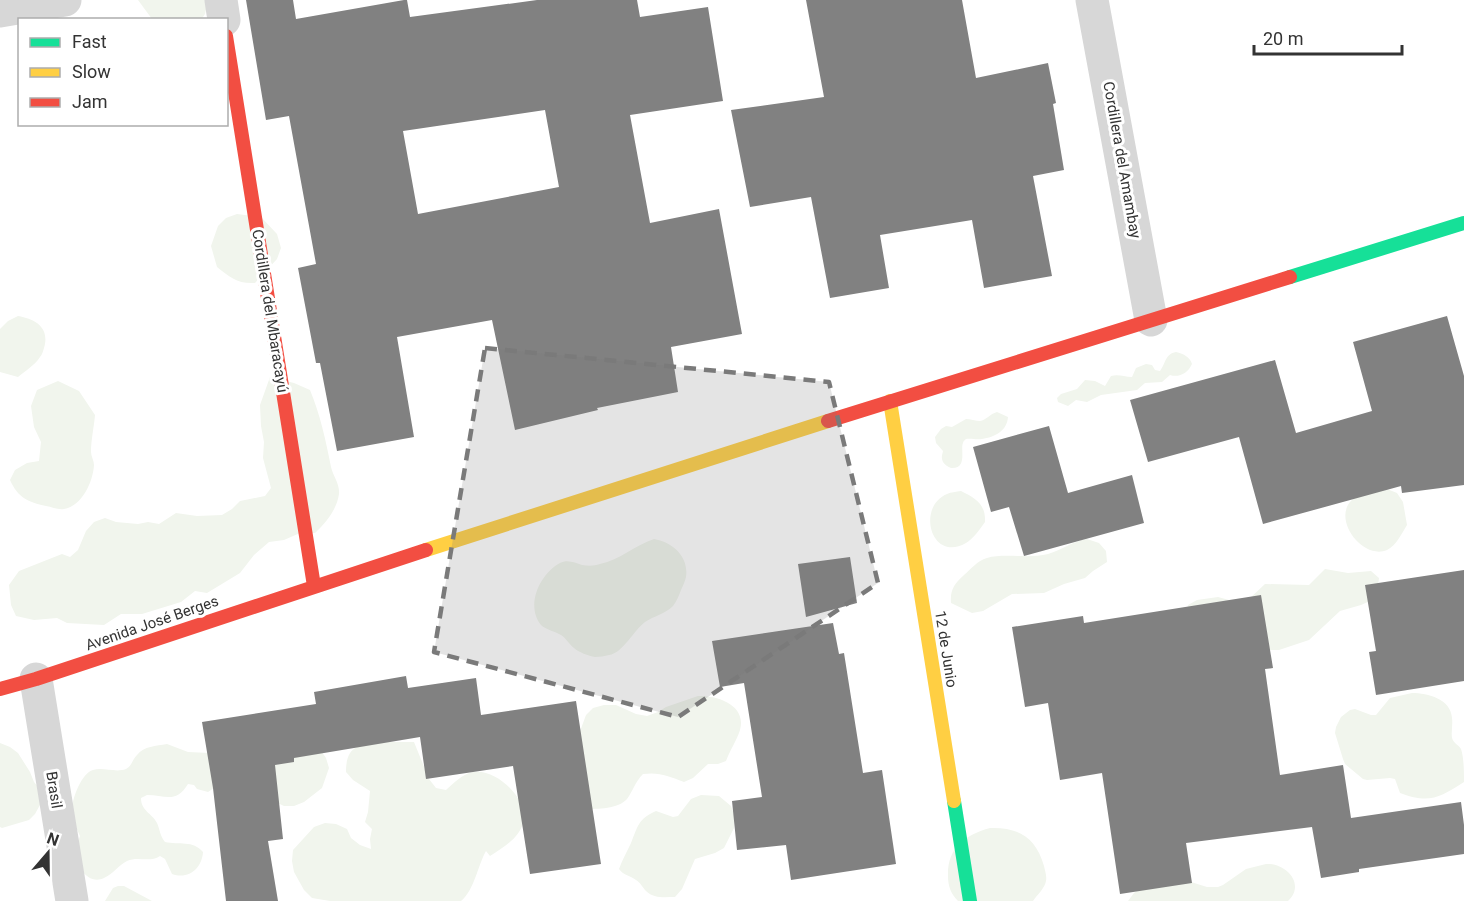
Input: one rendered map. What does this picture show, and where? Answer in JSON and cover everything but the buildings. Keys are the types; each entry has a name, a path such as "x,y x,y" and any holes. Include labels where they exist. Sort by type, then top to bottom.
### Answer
{"main road":[{"name":"Cordillera del Mbaracayú","path":"228,48 314,586"},
{"name":"Avenida José Berges","path":"0,689 890,401 1464,223"},
{"name":"12 de Junio","path":"890,401 970,901"}],"street":[{"path":"0,10 65,0"},
{"path":"221,0 224,18"},
{"name":"Cordillera del Amambay","path":"1092,0 1151,320"},
{"name":"Brasil","path":"36,679 72,901"}],"highlighted area":[{"path":"485,348 829,382 878,583 678,717 434,652"}],"shaded area":[{"path":"138,0 208,0 202,18 151,18"},
{"path":"237,214 261,217 277,234 281,248 277,259 255,283 238,281 217,267 211,246 218,226 226,218"},
{"path":"18,316 36,322 43,330 45,341 38,360 18,377 0,372 0,329 8,321"},
{"path":"1176,352 1190,359 1192,364 1183,374 1170,375 1162,382 1145,383 1137,390 1101,395 1087,402 1076,400 1068,406 1058,402 1057,398 1061,394 1077,389 1085,380 1095,381 1105,386 1111,376 1132,377 1136,368 1146,364 1160,371 1168,357"},
{"path":"270,377 310,390 320,418 339,494 330,515 315,533 300,533 284,540 269,542 254,555 240,573 207,593 195,591 181,602 142,614 121,614 104,625 67,623 57,618 34,620 16,616 11,605 9,585 19,571 62,554 70,557 78,550 86,531 94,522 105,518 116,522 159,524 176,513 197,516 222,515 240,501 265,496 271,488 263,458 264,442 260,405"},
{"path":"58,381 79,391 95,415 91,447 94,465 91,479 81,498 70,507 62,509 29,501 16,491 10,480 15,470 27,463 39,461 41,442 34,427 31,406 37,390"},
{"path":"997,412 1008,417 1003,430 987,438 966,439 962,446 960,465 951,468 943,462 943,451 936,443 935,437 941,429 946,426 952,427 966,419 982,420"},
{"path":"1387,489 1397,493 1403,502 1407,525 1393,546 1377,552 1358,543 1351,534 1345,514 1348,505 1356,497"},
{"path":"961,491 982,506 985,522 966,543 954,547 944,546 936,540 932,531 930,520 932,510 937,501 947,494"},
{"path":"654,539 667,543 678,551 685,563 686,577 673,606 645,622 619,650 606,656 590,656 576,649 561,635 541,625 536,617 535,599 541,582 553,568 566,561 589,566 607,562"},
{"path":"1087,539 1099,543 1106,551 1107,562 1085,578 1044,593 1012,594 983,611 972,613 951,603 951,594 955,584 983,559 1048,554"},
{"path":"1325,569 1348,573 1371,571 1379,578 1377,593 1370,601 1340,611 1309,640 1279,650 1268,650 1186,616 1188,605 1197,600 1218,597 1229,600 1249,599 1265,584 1309,585"},
{"path":"1412,693 1438,698 1448,706 1452,718 1452,738 1462,753 1464,782 1434,798 1419,798 1400,793 1395,779 1363,779 1345,764 1335,733 1341,717 1350,710 1355,709 1376,715 1390,698"},
{"path":"698,696 714,697 729,703 739,714 740,730 726,761 708,764 693,778 684,782 659,774 643,774 623,802 608,808 585,809 575,745 586,715 593,708 616,705 647,716"},
{"path":"313,739 326,758 329,768 322,788 304,802 294,806 284,806 265,797 252,768"},
{"path":"380,742 414,742 429,779 436,788 446,790 465,775 481,772 503,782 519,800 524,820 519,832 511,841 490,856 486,851 473,884 461,901 330,901 312,898 304,890 294,872 293,850 314,827 325,823 336,824 347,829 351,838 371,849 372,829 365,822 370,791 353,780 346,772 348,757 355,748"},
{"path":"0,743 18,753 39,788 41,803 29,820 2,828 0,827"},
{"path":"167,744 188,752 210,753 217,786 208,792 188,784 184,790 174,796 147,795 141,798 141,802 157,823 165,842 190,844 199,848 203,852 200,863 189,874 178,875 172,874 165,859 160,856 152,859 135,859 127,861 104,878 93,879 83,872 75,856 80,836 74,823 72,809 81,782 93,770 126,769 143,750"},
{"path":"701,795 719,796 731,806 735,817 734,828 724,848 695,859 682,889 675,897 652,895 634,878 619,869 637,828 645,817 656,811 673,817 678,816 691,799"},
{"path":"990,828 1018,832 1031,841 1041,856 1046,879 1044,886 1033,901 958,901 952,893 948,880 948,866 954,850 965,839"},
{"path":"1266,864 1280,867 1291,876 1295,888 1288,901 1128,901 1143,886 1191,882 1207,887 1218,887 1246,869"},
{"path":"124,886 152,901 105,901 113,888"}],"traffic: fast":[{"path":"1290,277 1464,223"},
{"path":"954,801 970,901"}],"traffic: slow":[{"path":"890,401 954,801"},
{"path":"426,550 828,421"}],"traffic: jam":[{"path":"228,48 314,586"},
{"path":"828,421 1290,277"},
{"path":"0,689 426,550"}]}
